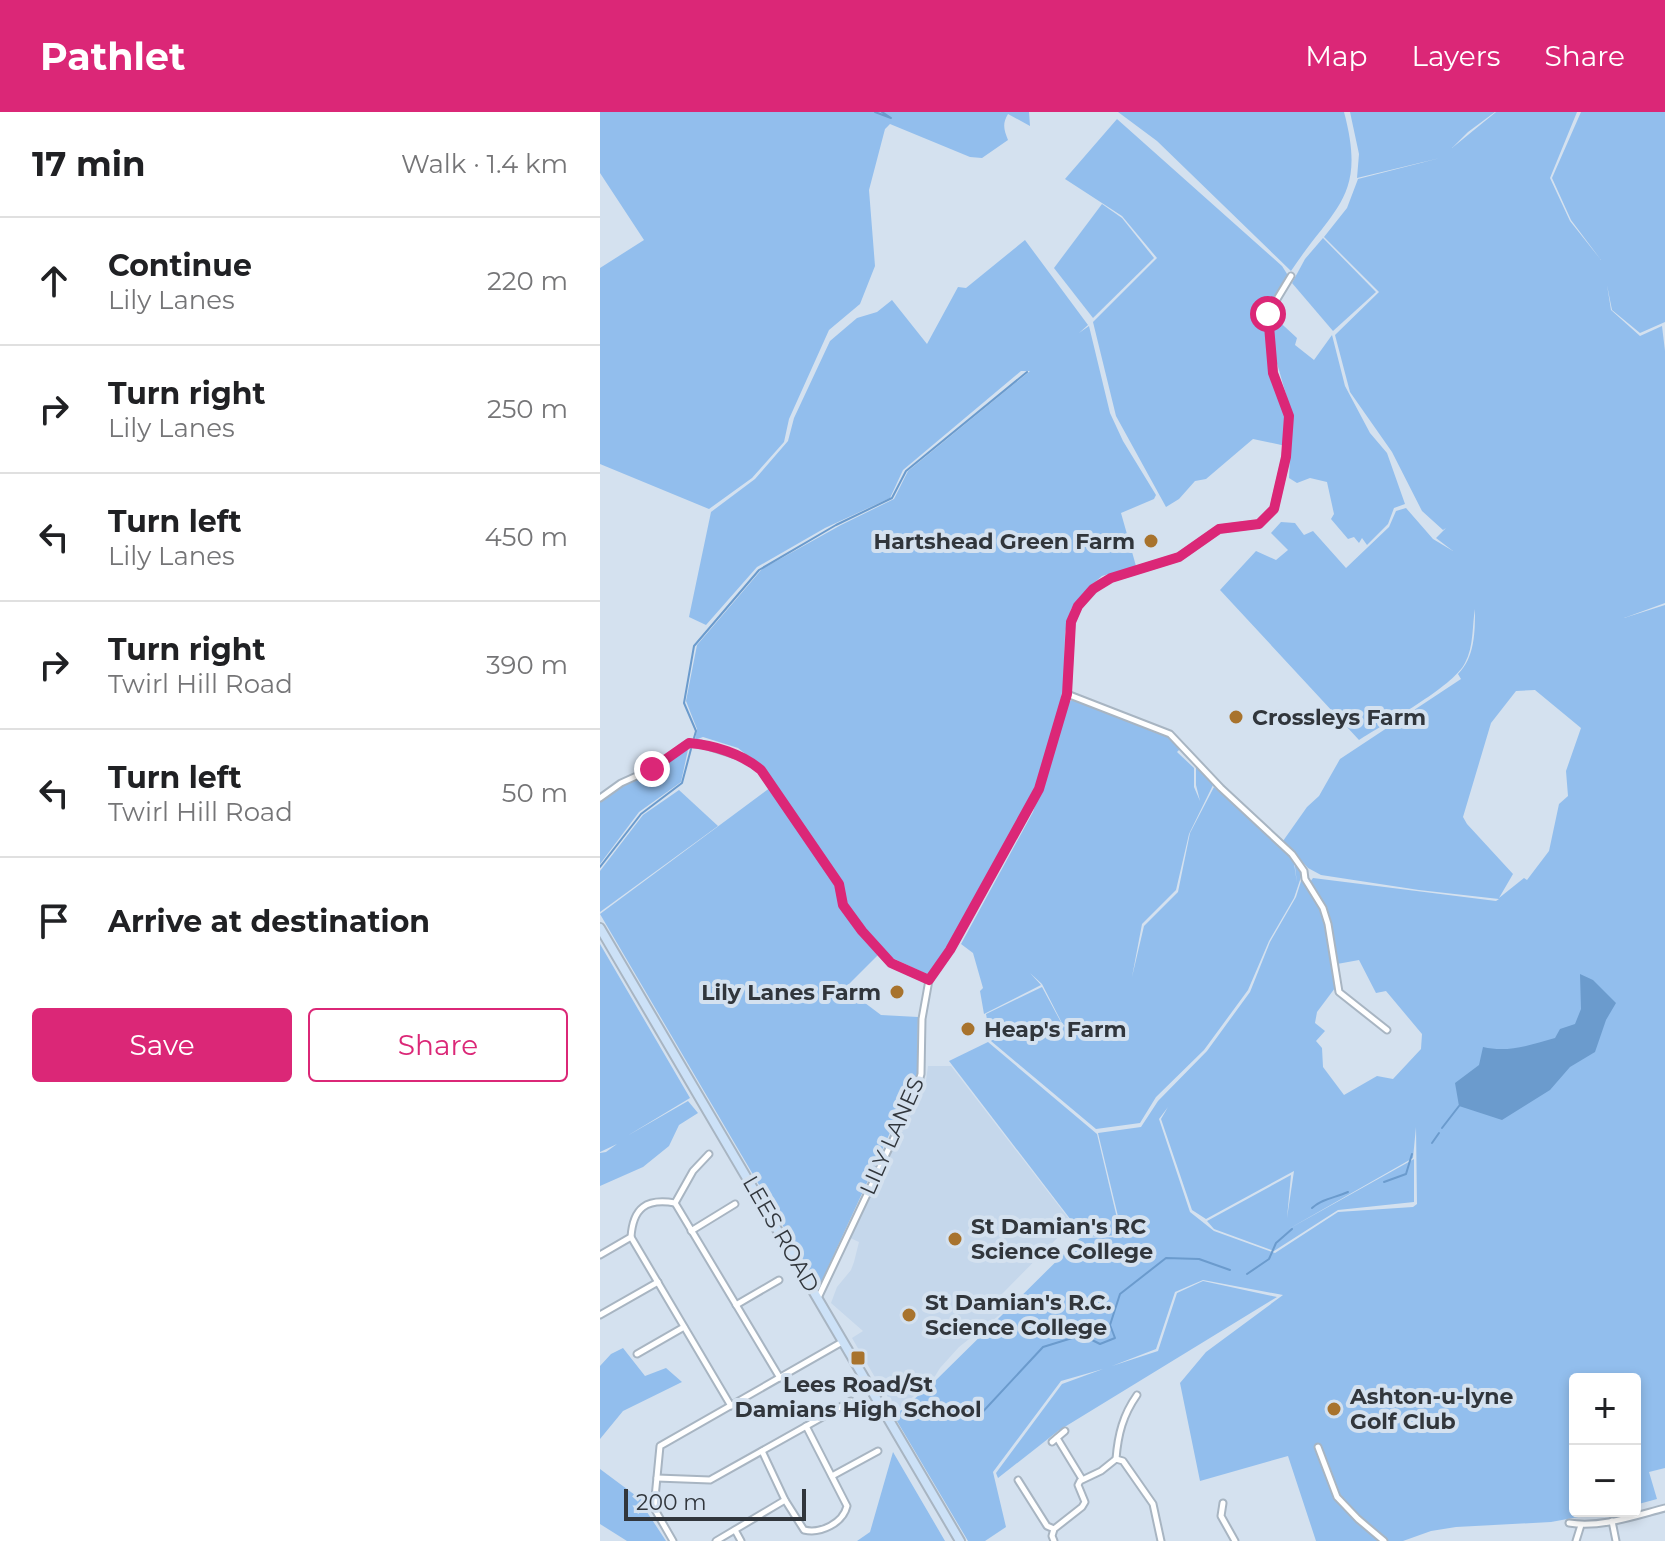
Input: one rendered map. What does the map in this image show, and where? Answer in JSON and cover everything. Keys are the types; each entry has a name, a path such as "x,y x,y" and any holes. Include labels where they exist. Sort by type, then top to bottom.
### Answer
{"main road":[{"name":"LEES ROAD","path":"600,928 960,1541"}],"street":[{"name":"LILY LANES","path":"818,1298 916,1091 921,1074 922,1019 929,980 950,950 1039,789 1067,694 1071,622 1078,606 1093,589 1111,578 1179,557 1219,529 1259,524 1274,509 1286,457 1289,416 1273,373 1268,314 1291,276"},
{"path":"1067,694 1170,734 1221,788 1292,854 1323,908 1339,992 1387,1030"},
{"path":"600,798 621,783 652,769 689,743 745,758 761,770 839,884 843,905 862,931 891,963 929,980"},
{"path":"732,754 737,745"},
{"path":"675,1203 693,1171 709,1154"},
{"path":"675,1203 660,1201 638,1211 632,1224 631,1237 731,1406"},
{"path":"675,1203 780,1378"},
{"path":"691,1231 735,1204"},
{"path":"600,1255 631,1237"},
{"path":"736,1305 779,1280"},
{"path":"600,1315 658,1282"},
{"path":"637,1354 684,1327"},
{"path":"673,1541 654,1508 660,1446 842,1342"},
{"path":"1054,1541 1054,1529 1085,1502 1078,1485 1082,1479 1101,1471 1116,1459 1125,1413 1137,1395"},
{"path":"657,1478 710,1480 851,1401"},
{"path":"762,1451 785,1500 804,1530 818,1532 842,1518 847,1506 806,1426"},
{"path":"1065,1431 1054,1440 1082,1479"},
{"path":"1318,1447 1337,1497 1384,1541"},
{"path":"832,1476 878,1451"},
{"path":"1116,1459 1123,1461 1153,1504 1161,1541"},
{"path":"1018,1480 1047,1526 1054,1529"},
{"path":"716,1541 785,1500"},
{"path":"1223,1503 1221,1516 1235,1541"},
{"path":"1569,1523 1581,1525 1612,1521 1665,1508"},
{"path":"1612,1521 1616,1541"},
{"path":"1576,1541 1581,1525"},
{"path":"735,1530 741,1541"}],"shaded area":[{"path":"600,112 1029,112 1030,126 1008,114 1004,127 1008,140 982,158 970,157 890,124 885,129 869,190 875,266 860,304 829,330 789,419 784,442 752,478 709,509 600,464 600,268 644,240 600,173"},
{"path":"1118,112 1344,112 1350,141 1349,183 1333,215 1291,271 1157,141"},
{"path":"1350,112 1495,112 1452,148 1496,112 1577,112 1550,178 1570,221 1601,260 1571,220 1552,178 1581,112 1665,112 1665,322 1640,333 1612,310 1607,285 1611,310 1640,336 1662,326 1665,351 1665,603 1624,618 1665,605 1665,1468 1649,1472 1657,1499 1641,1503 1641,1373 1569,1373 1569,1517 1578,1517 1551,1522 1456,1527 1431,1531 1403,1541 1316,1541 1288,1456 1200,1481 1180,1383 1206,1352 1283,1295 1203,1280 1175,1292 1156,1349 1112,1366 1158,1351 1177,1293 1203,1281 1277,1297 1058,1431 998,1478 996,1473 1062,1384 1103,1369 1061,1381 993,1472 1006,1527 985,1541 968,1541 894,1416 931,1385 1080,1238 1123,1237 1098,1133 1141,1127 1158,1101 1207,1051 1250,992 1270,942 1296,897 1302,878 1323,912 1335,988 1317,1012 1315,1023 1325,1031 1316,1041 1322,1048 1323,1067 1344,1095 1377,1076 1393,1079 1421,1049 1422,1034 1386,991 1376,993 1359,960 1337,964 1329,922 1310,882 1313,878 1499,899 1321,875 1308,868 1283,841 1307,807 1319,796 1340,759 1461,679 1458,674 1468,660 1473,644 1475,609 1470,650 1458,673 1433,694 1359,740 1220,590 1256,551 1276,560 1288,550 1271,533 1281,522 1295,523 1304,535 1313,531 1346,568 1389,527 1396,511 1406,508 1433,539 1453,551 1436,538 1446,528 1443,530 1422,511 1392,452 1350,392 1335,335 1379,292 1324,237 1347,208 1358,179 1440,158 1357,178 1359,154","holes":["1535,690 1581,728 1566,771 1568,796 1559,804 1549,851 1527,880 1524,878 1499,898 1513,874 1463,817 1491,723 1516,691","1168,1107 1161,1119 1192,1210 1206,1219 1294,1171 1287,1218 1291,1175 1207,1221 1214,1229 1274,1251 1338,1210 1414,1202 1414,1159 1285,1231 1413,1158 1416,1127 1417,1204 1413,1207 1338,1212 1275,1253 1214,1231 1190,1212 1159,1119"]},
{"path":"1117,119 1282,266 1289,277 1265,313 1285,419 1286,446 1253,439 1206,479 1195,481 1179,499 1166,507 1116,416 1093,322 1157,258 1122,216 1065,179"},
{"path":"1102,204 1122,218 1154,258 1093,318 1054,268"},
{"path":"1323,238 1376,292 1333,331 1292,283 1305,259"},
{"path":"1025,240 1088,325 1079,333 1089,326 1110,413 1156,495 1154,499 1121,513 1136,566 1102,576 1071,609 1065,633 1064,682 1050,755 1034,792 958,933 929,975 890,957 846,905 841,882 762,767 738,748 703,737 695,740 697,729 686,701 697,645 762,569 894,499 908,471 1030,371 1021,371 903,470 890,498 825,528 757,567 706,625 689,617 711,512 755,479 788,441 794,418 830,341 857,318 877,312 892,300 927,344 958,287 966,288"},
{"path":"1272,315 1297,338 1295,345 1314,360 1332,335 1345,386 1370,433 1387,453 1405,504 1394,508 1388,524 1367,545 1362,538 1359,543 1354,537 1348,539 1331,519 1334,514 1327,482 1310,478 1297,483 1289,478 1292,415 1274,353"},
{"path":"1072,700 1166,735 1181,748 1177,752 1194,768 1194,787 1200,801 1196,765 1213,785 1189,834 1176,890 1142,924 1132,977 1144,926 1178,892 1190,833 1214,787 1293,857 1297,883 1294,859 1302,874 1294,898 1269,941 1248,990 1204,1050 1156,1097 1140,1123 1096,1129 991,1041 986,1014 1042,987 1063,1026 1081,1031 1063,1025 1042,984 1030,973 1041,985 984,1014 980,991 983,988 973,953 961,944 1033,812"},
{"path":"689,745 681,782 639,812 600,864 600,802"},
{"path":"771,787 836,884 841,905 860,935 878,955 845,988 881,1015 918,1017 917,1074 819,1287 600,914"},
{"path":"679,790 718,826 600,912 600,871 643,815"},
{"path":"600,944 690,1098 627,1136 688,1101 698,1113 679,1125 669,1146 643,1167 600,1186 600,1153 617,1144 600,1152"},
{"path":"1580,974 1593,980 1616,1003 1606,1020 1595,1052 1570,1067 1550,1090 1502,1120 1459,1106 1455,1083 1479,1065 1483,1047 1510,1049 1528,1046 1555,1038 1560,1029 1575,1024 1581,1009"},
{"path":"988,1042 1097,1134 1121,1235 1084,1237 949,1061"},
{"name":"St Damian's RC Science College","path":"928,1066 951,1066 1072,1223 1001,1295 1002,1313 959,1347 932,1381 896,1411 881,1379 876,1379 852,1338 863,1331 831,1303 837,1287 854,1262 859,1242 848,1237 905,1127 926,1081"},
{"path":"623,1348 645,1376 666,1368 682,1382 623,1411 600,1439 600,1366 611,1354"},
{"path":"893,1452 945,1541 857,1541 870,1532"},
{"path":"600,1469 647,1504 647,1512 666,1541 627,1541 600,1524"}],"waterway":[{"path":"875,112 891,118 882,112"},
{"path":"694,738 696,731 684,703 694,646 759,570 836,525 892,498 906,471 1027,372"},
{"path":"600,867 641,814 682,783 691,749"},
{"path":"1442,1128 1459,1106"},
{"path":"1432,1143 1439,1133"},
{"path":"1384,1182 1406,1174 1412,1154"},
{"path":"1312,1208 1348,1192"},
{"path":"1247,1274 1269,1259 1276,1243 1292,1229"},
{"path":"977,1418 1043,1347 1082,1335 1100,1344 1115,1338 1110,1325 1120,1294 1166,1258 1199,1259 1230,1270"}],"place":[{"name":"Hartshead Green Farm","path":"1151,541"},
{"name":"Crossleys Farm","path":"1236,717"},
{"name":"Lily Lanes Farm","path":"897,992"},
{"name":"Heap's Farm","path":"968,1029"},
{"name":"St Damian's RC Science College","path":"955,1239"},
{"name":"St Damian's R.C. Science College","path":"909,1315"},
{"name":"Lees Road/St Damians High School","path":"858,1358"},
{"name":"Ashton-u-lyne Golf Club","path":"1334,1409"}],"route":[{"path":"652,769 689,743 701,744 751,762 761,770 789,808 839,884 843,905 862,931 891,963 929,980 950,950 1039,789 1067,694 1071,622 1085,596 1111,578 1179,557 1219,529 1259,524 1274,509 1286,457 1289,416 1273,373 1268,314"}]}
